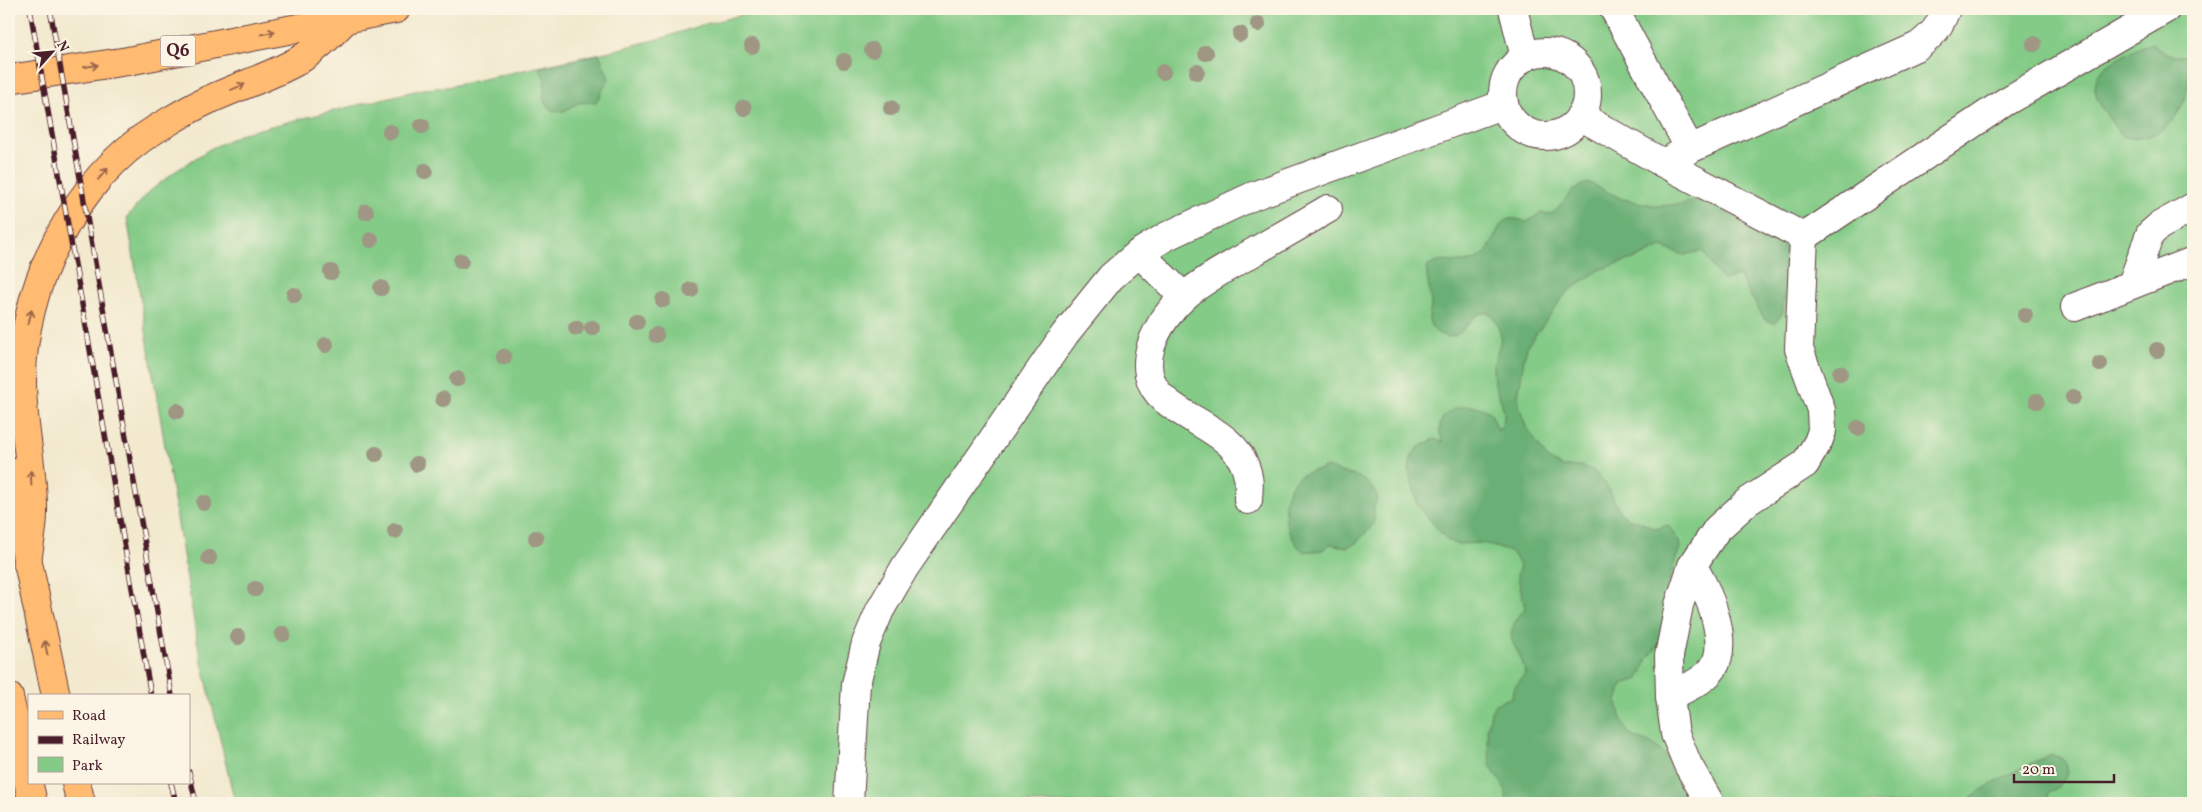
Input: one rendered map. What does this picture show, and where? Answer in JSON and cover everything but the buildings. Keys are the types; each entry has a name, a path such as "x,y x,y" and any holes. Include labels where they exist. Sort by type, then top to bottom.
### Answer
{"main road":[{"name":"Q6","path":"9,79 128,60 396,9"},
{"path":"27,562 33,513 30,465 23,415 22,379 25,339 44,267 62,230 84,197 106,170 150,132 210,99 299,60 328,37 347,18"},
{"path":"9,472 56,694"},
{"path":"9,697 28,781"},
{"path":"29,784 33,803"},
{"path":"76,784 81,803"}],"street":[{"path":"1513,9 1525,57"},
{"path":"1614,9 1690,149"},
{"path":"1663,164 1690,149 1918,46 1932,36 1941,25 1946,9"},
{"path":"1804,237 2005,102 2166,9"},
{"path":"1547,52 1564,58 1578,70 1584,81 1585,105 1580,116 1572,126 1562,132 1551,136 1538,136 1516,125 1508,116 1503,93 1509,72 1525,57 1535,53 1547,52"},
{"path":"849,803 856,684 866,643 880,610 905,567 1064,334 1111,277 1139,253 1193,222 1253,196 1504,104"},
{"path":"1580,116 1663,164 1804,237"},
{"path":"2132,284 2150,234 2159,226 2193,207"},
{"path":"1248,500 1248,477 1240,456 1225,438 1193,420 1164,400 1154,389 1147,370 1148,354 1159,327 1184,297 1220,271 1328,209"},
{"path":"1710,803 1688,765 1675,734 1670,696 1669,656 1679,605 1692,566 1717,529 1741,507 1805,464 1822,431 1821,410 1800,349 1804,237"},
{"path":"1139,253 1184,297"},
{"path":"2075,307 2193,261"},
{"path":"1670,696 1711,671 1717,659 1719,641 1712,605 1702,580 1692,566"}],"green space":[{"path":"787,9 2193,9 2193,803 235,803 198,645 127,217 149,192 173,173 208,150 243,133 423,89 447,87 615,50 741,15"},
{"path":"2152,43 2166,54 2184,56 2188,71 2188,87 2184,102 2166,126 2153,134 2139,138 2123,137 2099,102 2095,92 2095,82 2103,69 2110,64 2128,53"},
{"path":"599,54 609,78 596,102 578,103 564,111 553,111 546,105 543,98 545,80 539,68"},
{"path":"1590,183 1622,199 1658,206 1712,200 1782,236 1786,244 1783,313 1775,323 1765,320 1739,276 1723,280 1701,251 1684,255 1661,247 1643,256 1601,269 1567,292 1528,345 1524,358 1518,397 1519,405 1526,427 1548,459 1563,467 1581,466 1594,471 1604,481 1620,512 1627,518 1656,529 1668,525 1679,542 1680,547 1671,574 1668,592 1664,638 1648,658 1639,679 1622,684 1617,702 1620,716 1626,729 1632,736 1654,745 1672,761 1692,803 1507,803 1505,788 1490,766 1487,730 1495,704 1512,697 1513,689 1525,674 1523,663 1511,636 1512,629 1525,608 1517,574 1520,566 1510,552 1483,543 1456,544 1447,540 1418,506 1409,472 1413,453 1419,447 1434,439 1443,442 1440,431 1441,421 1446,414 1454,409 1463,406 1482,408 1490,413 1498,431 1504,417 1493,372 1500,343 1499,330 1496,323 1490,313 1483,313 1474,317 1457,335 1446,336 1438,333 1431,326 1429,319 1431,305 1427,267 1440,262 1462,262 1476,259 1488,249 1498,228 1508,219 1526,222 1541,213 1551,214 1576,188"},
{"path":"1326,467 1361,478 1369,484 1378,498 1374,506 1374,524 1356,543 1347,547 1329,544 1323,550 1304,552 1291,536 1285,514 1285,503 1292,483 1306,473"},
{"path":"2052,755 2064,761 2068,774 2057,788 2049,792 2046,803 1965,803 1980,791 2006,776 2033,762"}],"railway":[{"path":"30,9 151,694"},
{"path":"50,9 172,694"},
{"path":"190,776 196,803"},
{"path":"171,784 176,803"}]}
